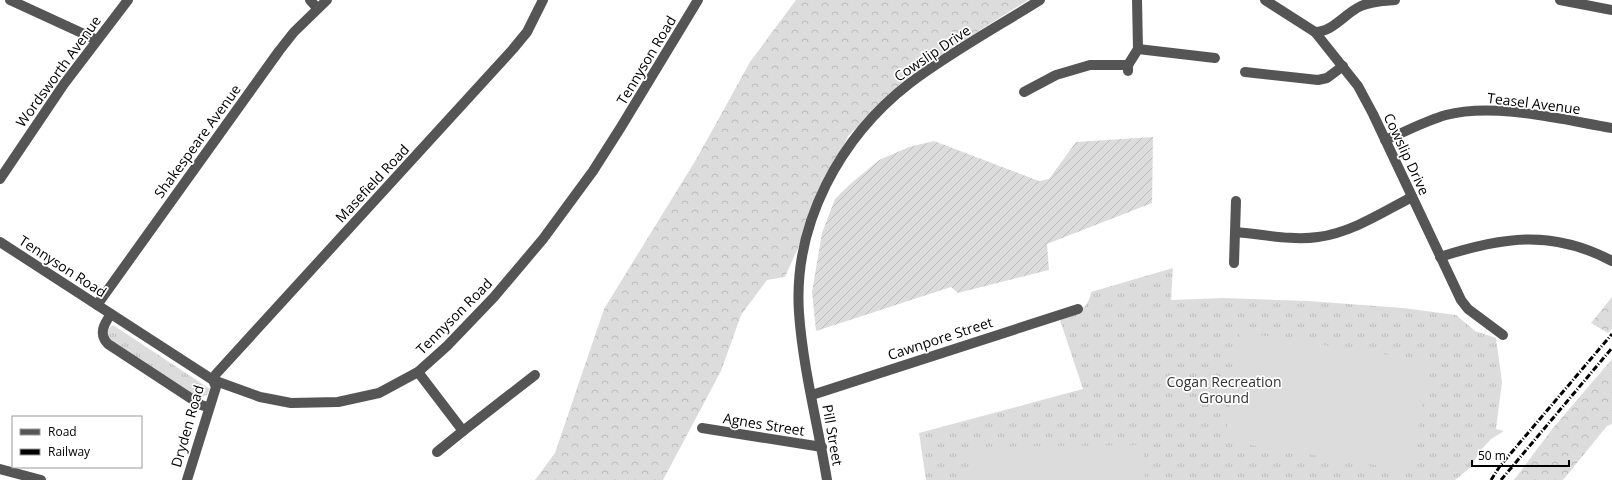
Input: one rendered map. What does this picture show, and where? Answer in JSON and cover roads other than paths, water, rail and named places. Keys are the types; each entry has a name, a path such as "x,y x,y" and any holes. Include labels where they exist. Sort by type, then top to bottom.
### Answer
{"street":[{"path":"10,0 97,40"},
{"name":"Wordsworth Avenue","path":"0,179 43,114 128,0"},
{"path":"310,0 317,8"},
{"name":"Shakespeare Avenue","path":"97,305 265,70 294,32 317,8 327,0"},
{"name":"Masefield Road","path":"213,380 216,374 513,49 527,32 543,0"},
{"name":"Tennyson Road","path":"0,242 213,380 271,400 291,403 313,404 338,402 379,393 418,372 447,346 494,296 562,215 621,127 698,0"},
{"name":"Cowslip Drive","path":"812,395 801,324 799,284 806,237 816,206 833,171 869,123 910,83 1040,0"},
{"path":"1024,92 1056,75 1090,65 1128,68 1138,49 1137,0"},
{"name":"Cowslip Drive","path":"1265,0 1315,32 1343,66 1365,98 1461,300 1468,309 1503,336"},
{"path":"1315,32 1333,26 1349,12 1361,6 1372,2 1395,0"},
{"path":"1560,0 1612,10"},
{"path":"1138,49 1215,58"},
{"path":"1245,72 1318,80 1327,78 1343,66"},
{"name":"Teasel Avenue","path":"1385,140 1446,115 1486,110 1504,111 1612,128"},
{"path":"1235,232 1302,238 1332,235 1412,197"},
{"path":"1234,263 1236,201"},
{"path":"1440,257 1488,243 1527,238 1570,245 1612,261"},
{"name":"Cawnpore Street","path":"812,395 1078,310"},
{"name":"Tennyson Road","path":"111,314 103,329 102,335 108,344 201,405 208,407"},
{"path":"418,372 463,432"},
{"path":"437,452 535,375"},
{"name":"Dryden Road","path":"187,480 208,407 216,387 213,380"},
{"name":"Pill Street","path":"812,395 827,480"},
{"name":"Agnes Street","path":"702,428 822,447"},
{"path":"0,469 40,480"}],"railway":[{"path":"1491,480 1500,466 1612,334"},
{"path":"1501,480 1612,348"}],"park label":[{"name":"Cogan Recreation Ground","path":"1224,390"}]}
